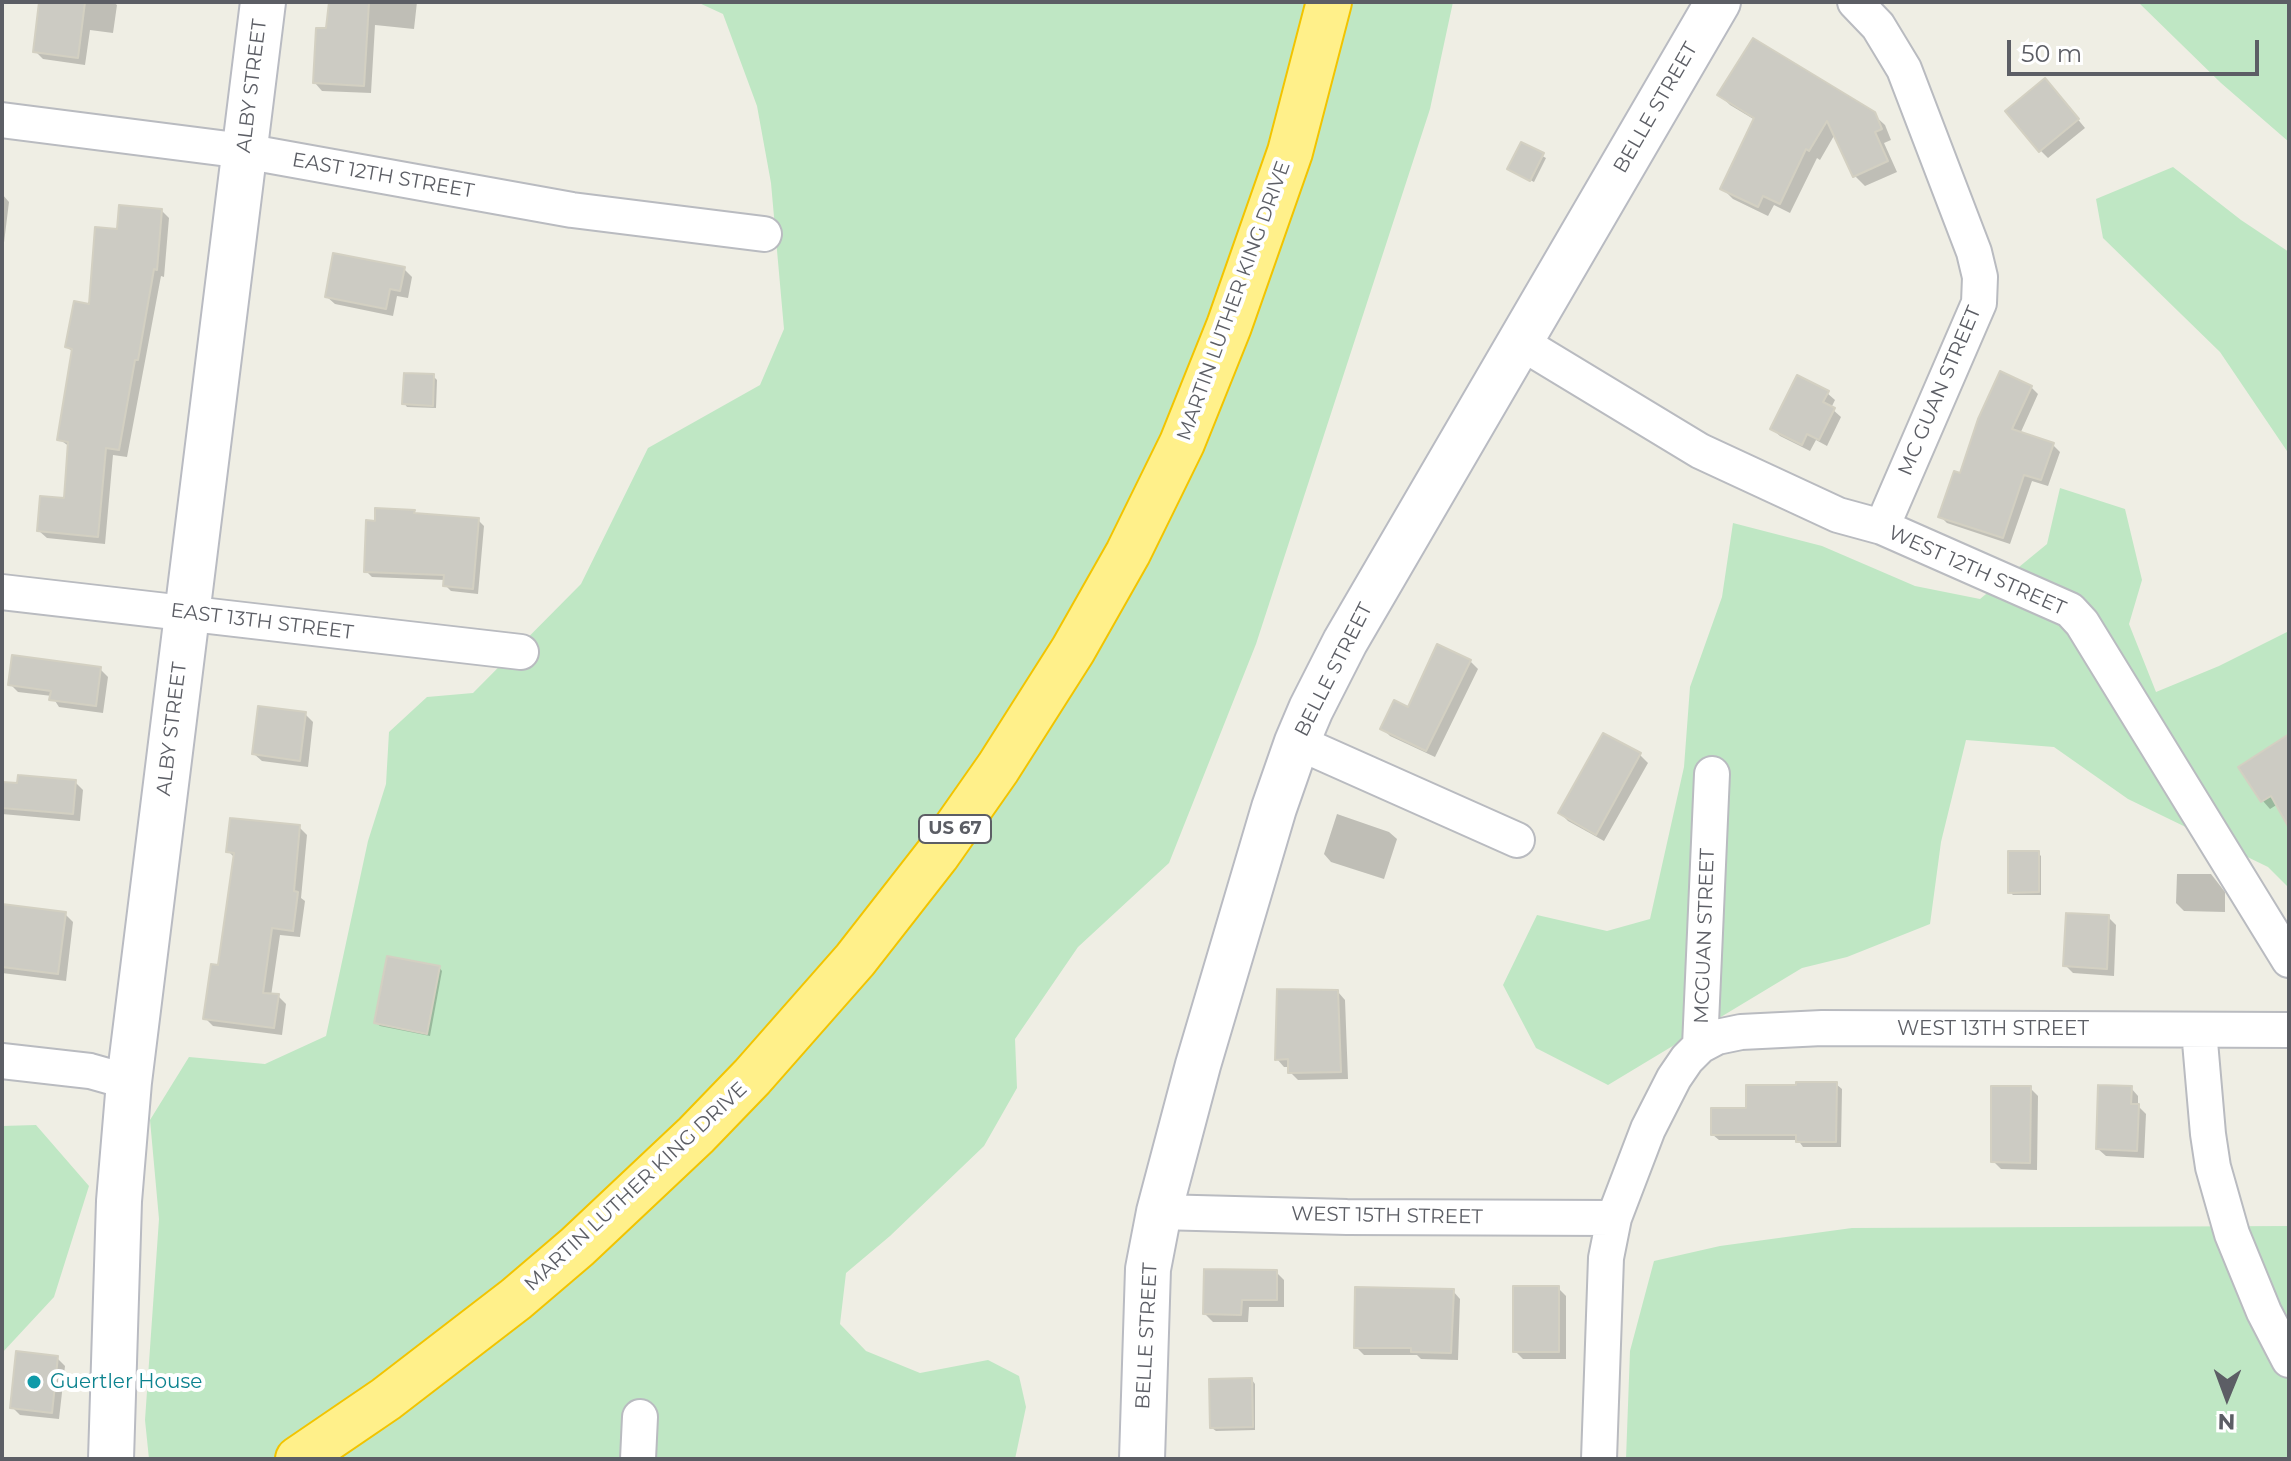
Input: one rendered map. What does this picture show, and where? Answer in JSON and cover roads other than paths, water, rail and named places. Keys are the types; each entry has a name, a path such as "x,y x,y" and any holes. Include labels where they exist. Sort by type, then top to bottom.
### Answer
{"highway":[{"name":"MARTIN LUTHER KING DRIVE","path":"298,1459 386,1399 516,1299 577,1247 696,1135 752,1077 855,960 981,793 1073,650 1128,553 1182,443 1229,326 1290,152 1329,2"}],"street":[{"name":"ALBY STREET","path":"111,1459 119,1201 129,1082 263,2"},
{"name":"BELLE STREET","path":"1142,1459 1148,1269 1159,1212 1274,808 1297,742 1345,642 1718,2"},
{"name":"MC GUAN STREET","path":"1855,2 1878,26 1904,69 1974,252 1980,277 1979,303 1882,527"},
{"name":"EAST 12TH STREET","path":"2,120 244,151 572,210 764,234"},
{"name":"WEST 12TH STREET","path":"1520,342 1700,451 1838,515 1882,527 2070,610 2082,623 2289,960"},
{"name":"EAST 13TH STREET","path":"2,592 521,652"},
{"path":"1297,742 1517,840"},
{"name":"MCGUAN STREET","path":"1599,1459 1606,1258 1614,1218 1654,1116 1674,1078 1700,1046 1712,774"},
{"name":"WEST 13TH STREET","path":"1700,1046 1717,1037 1741,1032 1822,1028 2289,1030"},
{"path":"2199,1030 2213,1167 2232,1234 2264,1312 2289,1360"},
{"path":"2,1061 90,1071 129,1082"},
{"name":"WEST 15TH STREET","path":"1159,1212 1347,1217 1614,1218"},
{"path":"638,1459 640,1417"}],"place":[{"name":"Guertler House","path":"34,1382"}]}
